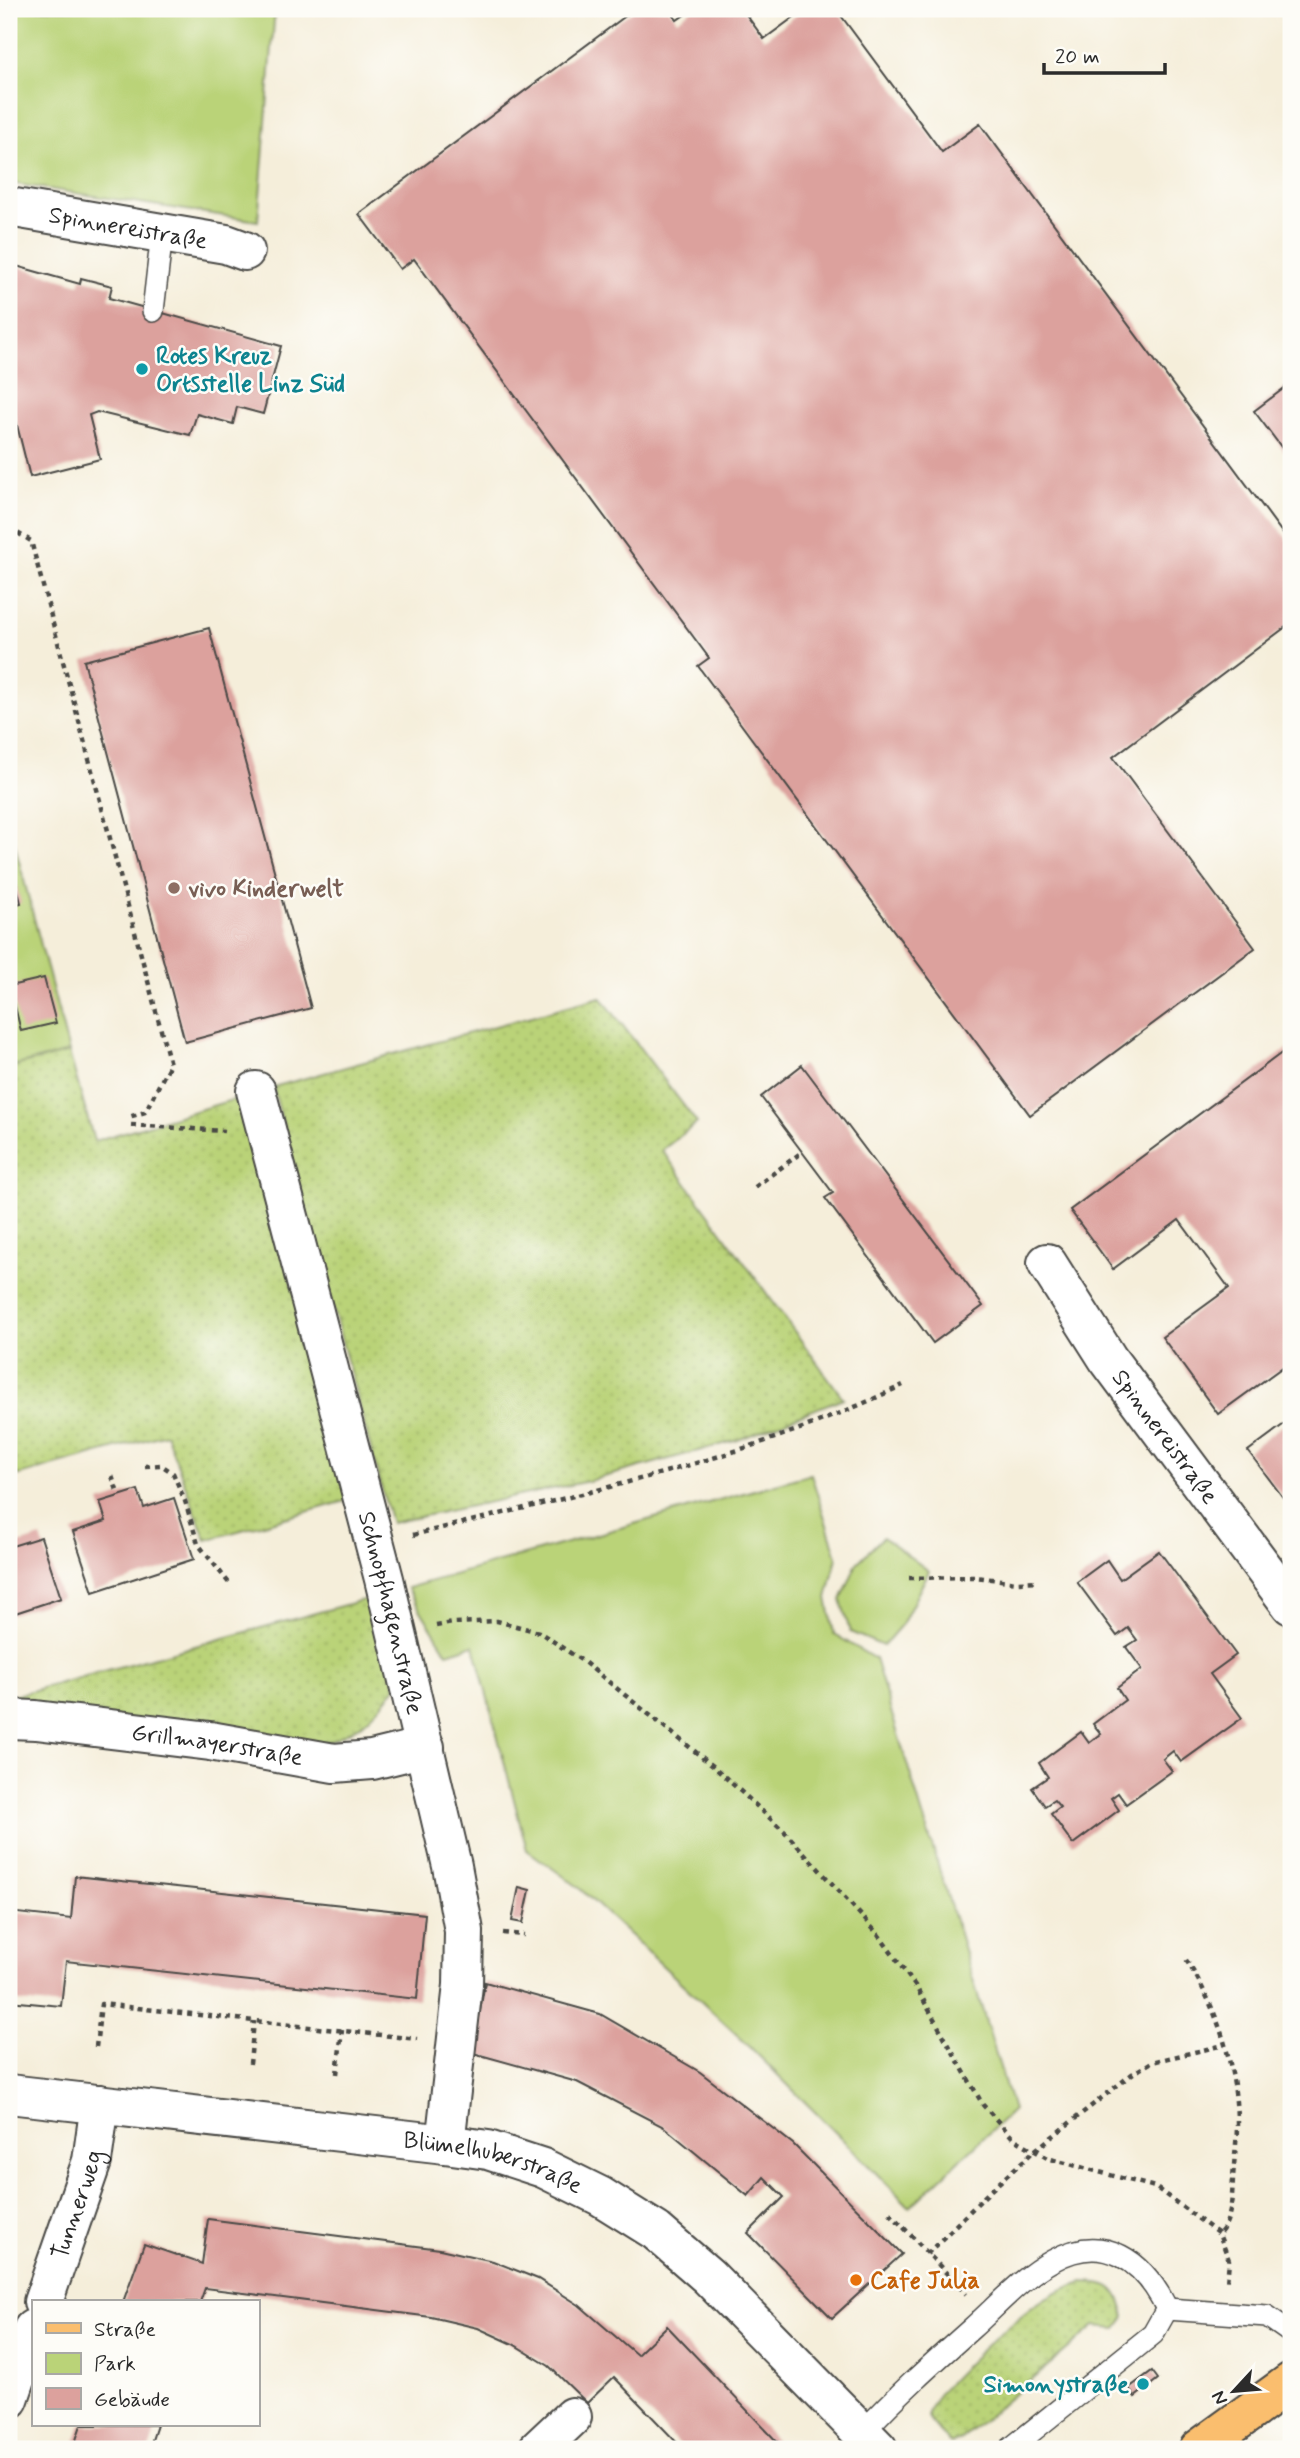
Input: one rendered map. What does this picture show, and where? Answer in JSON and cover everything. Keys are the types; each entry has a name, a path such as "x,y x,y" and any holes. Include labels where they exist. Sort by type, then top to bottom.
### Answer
{"main road":[{"path":"1199,2449 1291,2382"}],"street":[{"name":"Spinnereistraße","path":"9,207 226,244 245,251"},
{"name":"Schnopfhagenstraße","path":"256,1091 398,1634 452,1866 464,1931 463,1985 445,2144"},
{"name":"Spinnereistraße","path":"1047,1263 1108,1359 1291,1605"},
{"name":"Grillmayerstraße","path":"9,1719 49,1721 210,1741 334,1763 372,1760 425,1747"},
{"name":"Blümelhuberstraße","path":"9,2094 445,2144 488,2151 543,2168 600,2196 656,2231 708,2276 871,2440"},
{"name":"Tunnerweg","path":"44,2300 92,2161 100,2104"},
{"path":"9,2399 32,2332"},
{"path":"538,2449 572,2417"}],"lane":[{"path":"153,312 162,233"},
{"path":"871,2440 896,2396 1027,2278 1053,2260 1075,2252 1097,2249 1118,2254 1140,2267 1157,2287 1167,2309"},
{"path":"1167,2309 1267,2316 1291,2333"},
{"path":"1010,2449 1153,2334 1167,2309"}],"path":[{"path":"9,528 31,541 170,1064 145,1112 129,1117"},
{"path":"131,1125 267,1133"},
{"path":"755,1187 802,1152"},
{"path":"375,1545 741,1451 853,1409 903,1385"},
{"path":"145,1466 161,1465 173,1473 198,1544 229,1583"},
{"path":"112,1476 119,1496"},
{"path":"909,1578 975,1577 1038,1581"},
{"path":"398,1634 453,1623 497,1621 540,1632 584,1662 713,1766 785,1832 878,1934 916,1987 983,2105 1013,2138 1047,2158 1155,2187 1219,2234 1229,2260 1224,2312"},
{"path":"1186,1960 1212,2008 1231,2068 1237,2122 1233,2189 1226,2227 1219,2234"},
{"path":"96,2048 101,2004 430,2040"},
{"path":"250,2064 254,2021"},
{"path":"337,2074 342,2030"},
{"path":"927,2254 1034,2151 1132,2074 1152,2062 1224,2045"},
{"path":"890,2213 986,2316"}],"green space":[{"path":"9,9 275,9 258,221 9,183"},
{"path":"9,823 69,1052 9,1067"},
{"path":"601,997 697,1123 662,1150 843,1398 738,1440 589,1481 391,1523 273,1087"},
{"path":"69,1052 94,1141 242,1097 349,1500 206,1540 166,1434 9,1478 9,1067"},
{"path":"811,1474 837,1557 827,1598 834,1634 875,1659 1013,2110 910,2207 749,2046 577,1886 527,1850 474,1645 447,1653 407,1588"},
{"path":"883,1537 929,1571 903,1623 883,1646 850,1632 841,1600 857,1563"},
{"path":"374,1597 396,1687 363,1723 344,1735 319,1745 9,1705 9,1697"},
{"path":"1083,2282 1107,2286 1117,2294 1125,2317 1117,2328 1095,2326 961,2439 951,2444 934,2426 928,2415 931,2405 941,2391 974,2357 1035,2305"}],"building":[{"path":"635,9 669,9 677,20 693,9 742,9 764,39 805,9 836,9 942,152 980,124 1289,542 1291,540 1291,623 1113,757 1255,948 1030,1115 698,666 709,658 414,259 400,269 359,214"},
{"name":"Rotes Kreuz Ortsstelle Linz Süd","path":"9,264 80,284 81,278 112,286 109,298 281,346 263,414 237,407 233,424 197,414 190,435 97,412 89,415 100,459 30,477 9,393"},
{"path":"1291,383 1291,460 1254,411"},
{"path":"209,628 311,1008 185,1042 84,661"},
{"path":"11,863 21,903 9,906 9,864"},
{"path":"44,978 56,1023 21,1031 10,986"},
{"path":"1291,1046 1291,1361 1218,1414 1162,1337 1229,1288 1179,1220 1113,1269 1070,1210"},
{"path":"802,1065 983,1306 933,1343 825,1198 833,1193 761,1097"},
{"path":"1291,1419 1291,1508 1248,1451"},
{"path":"138,1490 144,1508 174,1498 194,1559 93,1592 73,1532 106,1521 100,1502"},
{"path":"41,1537 61,1598 9,1615 9,1539 12,1546"},
{"path":"1159,1551 1236,1655 1210,1674 1242,1718 1181,1762 1173,1751 1163,1759 1172,1771 1126,1804 1118,1793 1111,1798 1119,1810 1073,1844 1051,1814 1060,1807 1054,1800 1045,1806 1032,1788 1048,1777 1039,1763 1081,1732 1089,1743 1101,1734 1093,1724 1125,1700 1117,1688 1142,1669 1126,1647 1137,1640 1128,1628 1117,1636 1077,1582 1107,1560 1120,1579"},
{"path":"75,1876 425,1914 417,1999 66,1961 61,2006 9,2001 9,1912 71,1919"},
{"path":"519,1887 530,1890 523,1923 512,1921"},
{"path":"485,1982 600,2014 700,2072 793,2144 902,2254 832,2318 748,2233 784,2197 764,2177 748,2196 664,2127 577,2082 473,2053"},
{"path":"208,2219 440,2249 493,2261 538,2279 579,2305 637,2355 667,2326 784,2449 683,2449 614,2377 587,2403 549,2366 513,2344 478,2328 431,2317 205,2288 201,2300 124,2300 144,2244 202,2264"},
{"name":"Simonystraße","path":"1152,2371 1158,2379 1135,2397 1129,2388"},
{"path":"81,2426 157,2426 149,2449 73,2449"}],"tram line":[{"path":"1280,2449 1291,2442"}],"place":[{"name":"Rotes Kreuz Ortsstelle Linz Süd","path":"142,369"},
{"name":"vivo Kinderwelt","path":"174,888"},
{"name":"Cafe Julia","path":"856,2280"},
{"name":"Simonystraße","path":"1143,2384"}]}
